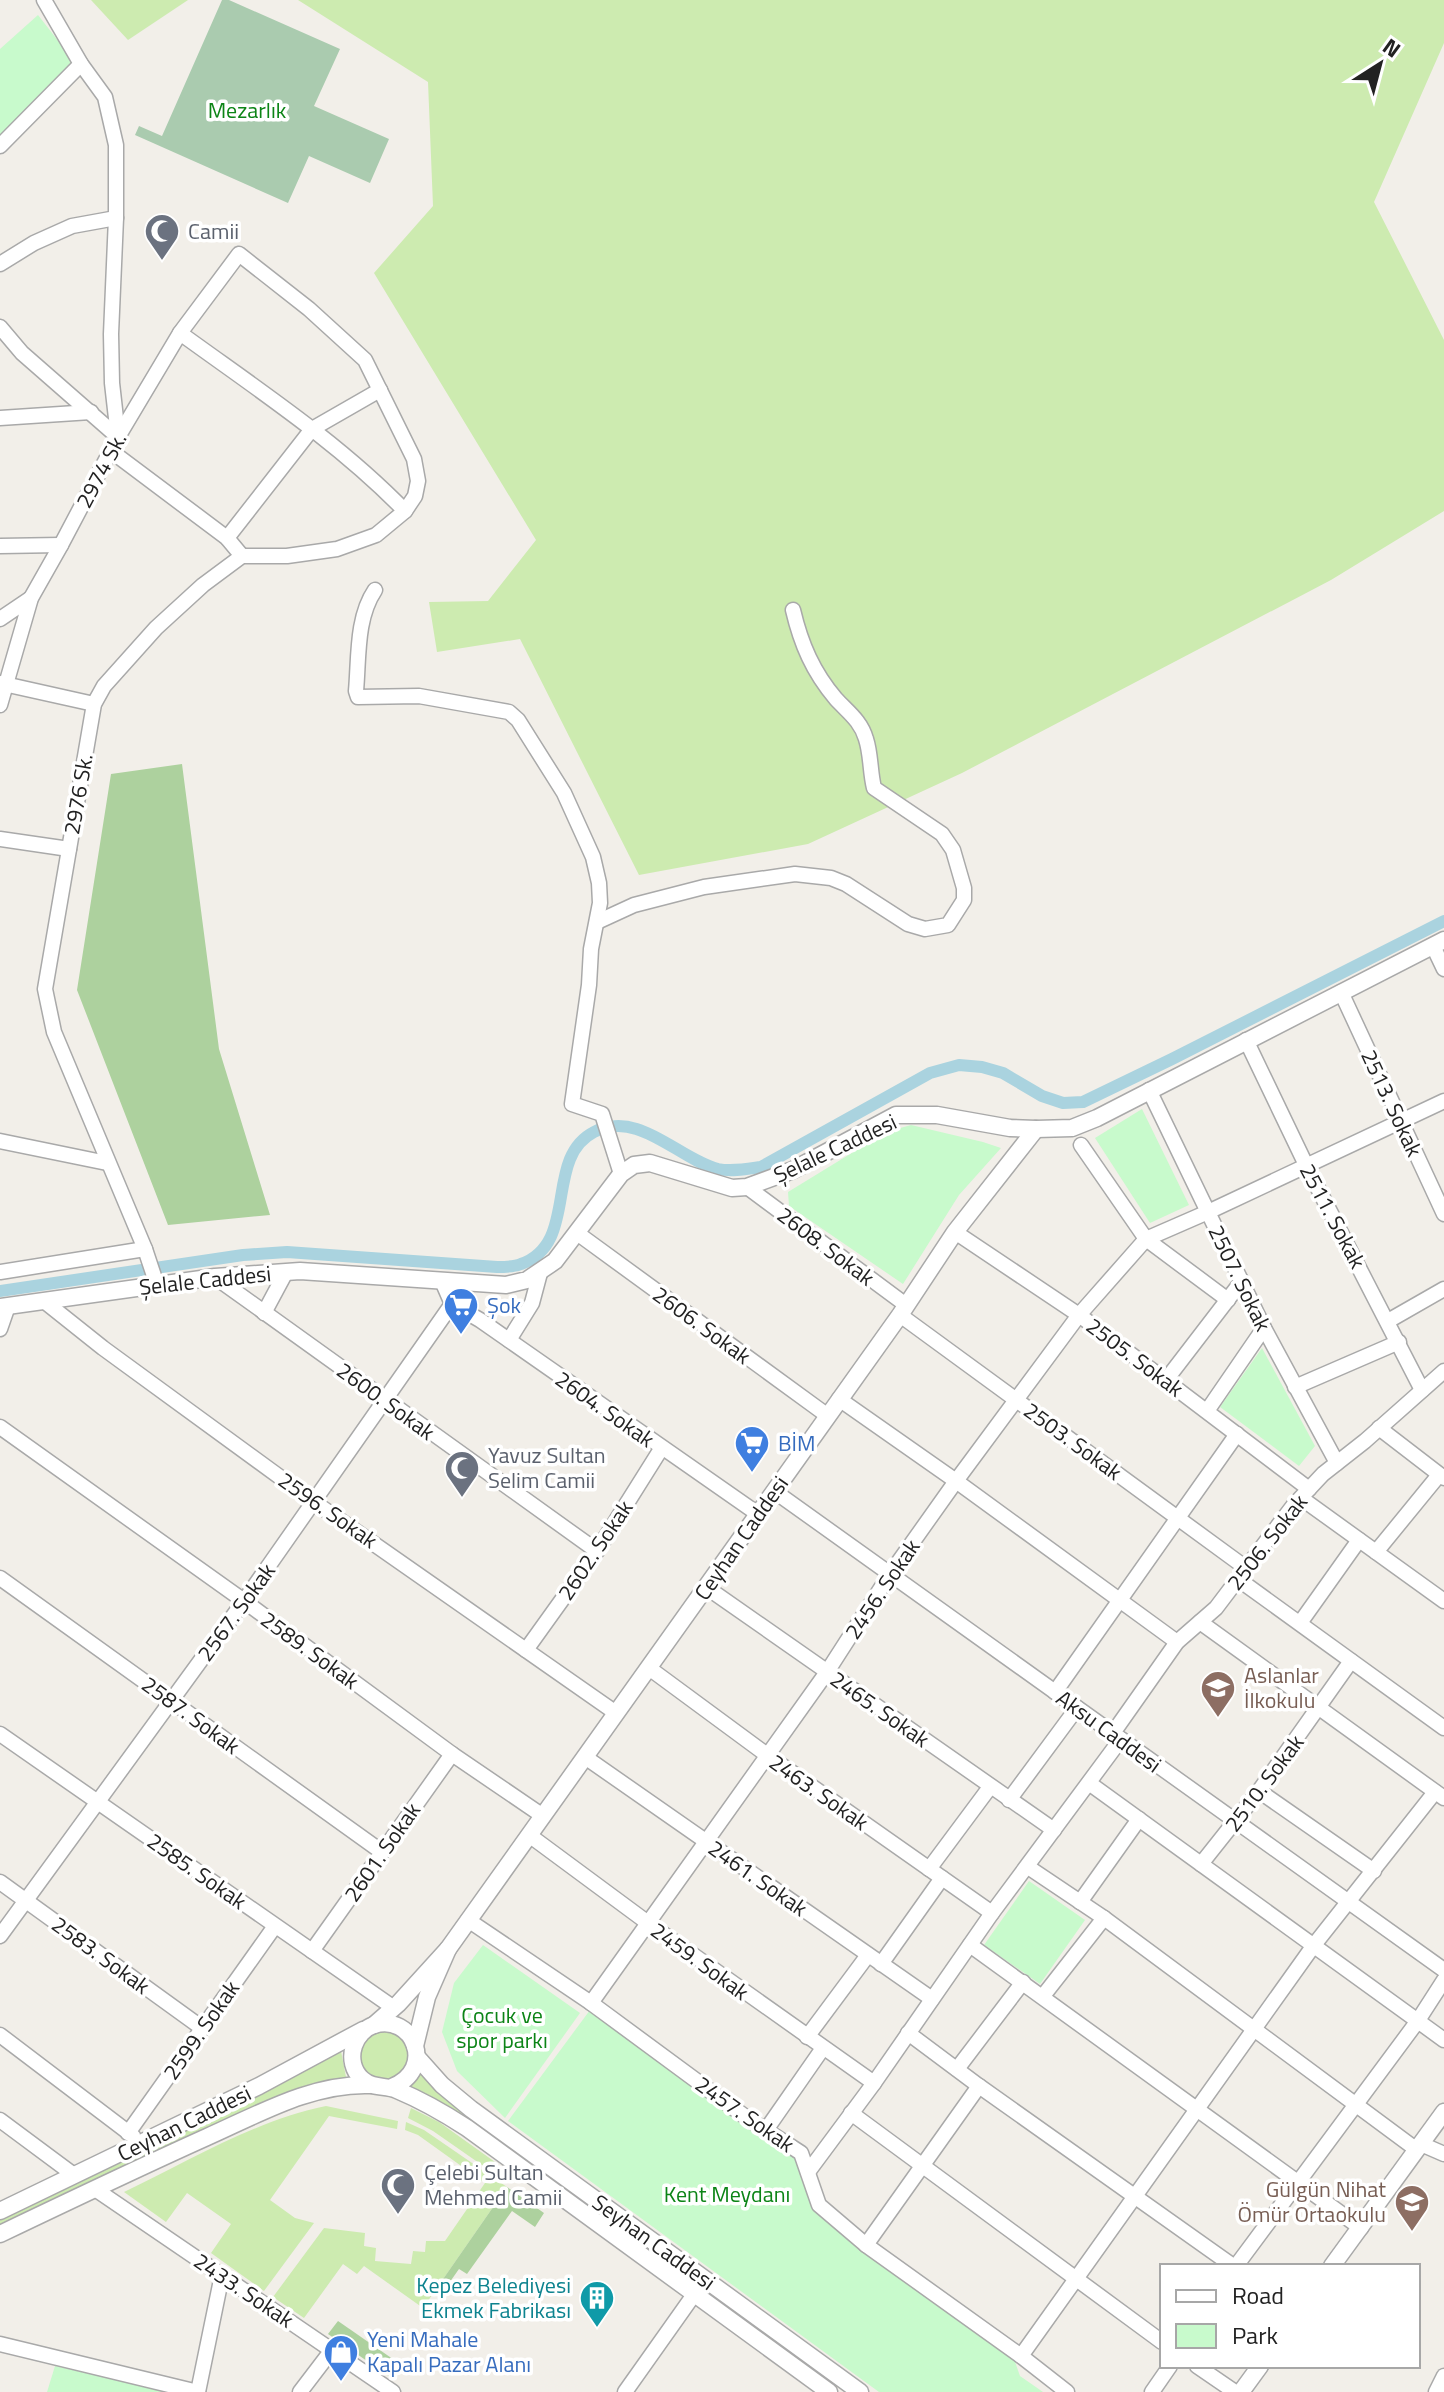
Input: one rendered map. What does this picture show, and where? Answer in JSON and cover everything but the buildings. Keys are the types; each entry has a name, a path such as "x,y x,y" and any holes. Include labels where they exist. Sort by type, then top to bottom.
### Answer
{"street":[{"path":"44,0 81,64 105,97 116,145 111,334 118,437"},
{"path":"0,146 81,64"},
{"path":"0,264 34,243 72,226 116,218"},
{"name":"2974 Sk.","path":"0,705 3,684 31,598 118,437 180,333 239,254 309,309 365,360 380,390"},
{"path":"0,327 22,353 118,437"},
{"path":"180,333 312,429 370,476 405,511"},
{"path":"111,451 227,538 242,556 287,556 337,549 376,535 405,511 417,488 417,466 380,390 312,429 227,538"},
{"path":"0,418 91,412"},
{"path":"0,546 61,545"},
{"name":"2976 Sk.","path":"157,1285 145,1249 54,1032 45,989 94,704 104,686 156,628 203,585 242,556"},
{"path":"375,590 363,616 358,697 419,696 509,712 518,720 564,793 593,857 600,903 591,949 572,1104 602,1114 621,1174"},
{"path":"0,619 31,598"},
{"path":"597,922 634,905 704,887 795,874 831,878 846,884 908,924 925,929 948,925 957,913 964,900 964,888 953,850 942,834 874,788 867,739 854,715 838,701 812,667 800,640 793,610"},
{"path":"3,684 94,704"},
{"path":"0,839 69,849"},
{"path":"1438,943 1444,969"},
{"name":"Şelale Caddesi","path":"4,1307 215,1277 300,1271 506,1285 527,1280 555,1261 621,1174 634,1165 650,1163 732,1188 747,1187 793,1170 896,1115 937,1115 1010,1128 1072,1128 1438,943"},
{"name":"2513. Sokak","path":"1341,992 1444,1214"},
{"name":"2511. Sokak","path":"1246,1040 1306,1165 1422,1390"},
{"name":"2507. Sokak","path":"1149,1090 1264,1328 1337,1463"},
{"name":"2456. Sokak","path":"591,2003 827,1672 890,1574 956,1481 1079,1315 1146,1239 1444,1101"},
{"name":"Ceyhan Caddesi","path":"0,2211 74,2175 135,2138 293,2069 370,2027 394,2008 448,1949 903,1310 955,1232 1036,1129"},
{"path":"0,1141 107,1163"},
{"path":"1081,1145 1146,1239 1228,1300"},
{"name":"2608. Sokak","path":"747,1187 903,1310"},
{"name":"2505. Sokak","path":"955,1232 1079,1315 1166,1380 1237,1434 1359,1540 1444,1601"},
{"name":"2606. Sokak","path":"577,1233 828,1416"},
{"path":"0,1272 145,1249"},
{"path":"264,1313 286,1272"},
{"path":"509,1340 532,1303 540,1273"},
{"name":"2600. Sokak","path":"215,1277 597,1551"},
{"path":"442,1281 452,1304"},
{"path":"1166,1380 1242,1281"},
{"path":"1388,1321 1444,1289"},
{"name":"2596. Sokak","path":"44,1301 103,1348 314,1502 616,1713"},
{"name":"2604. Sokak","path":"452,1304 480,1320 758,1514"},
{"name":"2567. Sokak","path":"0,1936 244,1601 452,1304"},
{"path":"0,1329 4,1307"},
{"name":"2503. Sokak","path":"903,1310 1015,1400 1178,1518 1300,1623 1444,1728"},
{"path":"1207,1411 1264,1328"},
{"path":"1295,1387 1399,1342"},
{"name":"2506. Sokak","path":"808,2172 992,1913 1089,1783 1177,1642 1216,1608 1305,1493 1444,1371"},
{"path":"839,1399 1177,1642"},
{"name":"2589. Sokak","path":"0,1427 452,1754 543,1816"},
{"path":"1376,1552 1442,1476 1379,1428"},
{"path":"1055,1692 1237,1434"},
{"name":"2602. Sokak","path":"526,1650 597,1551 661,1449"},
{"name":"Aksu Caddesi","path":"774,1491 1444,1970"},
{"path":"1300,1623 1359,1540"},
{"name":"2587. Sokak","path":"0,1578 382,1852"},
{"name":"2465. Sokak","path":"706,1587 1054,1830"},
{"path":"1021,2356 1314,1945 1439,1795 1200,1622"},
{"name":"2510. Sokak","path":"1201,1864 1259,1791 1351,1661"},
{"name":"2463. Sokak","path":"649,1668 992,1913"},
{"path":"1009,1800 1077,1708"},
{"name":"2585. Sokak","path":"0,1734 394,2008"},
{"name":"2601. Sokak","path":"312,1951 452,1754"},
{"name":"2461. Sokak","path":"585,1757 932,1999"},
{"path":"1089,1783 1444,2040"},
{"path":"807,2037 874,1959 935,1873 990,1787"},
{"path":"1259,1791 1374,1871"},
{"path":"1080,1902 1139,1819"},
{"name":"2459. Sokak","path":"529,1835 874,2083"},
{"path":"1028,1867 1104,1918 1419,2147 1444,2154"},
{"name":"2583. Sokak","path":"0,1882 202,2028"},
{"path":"1043,1996 1104,1918"},
{"name":"2457. Sokak","path":"468,1920 591,2003 801,2153 819,2205 866,2245 1067,2392"},
{"name":"2599. Sokak","path":"135,2138 202,2028 275,1926"},
{"path":"970,1945 1361,2228"},
{"name":"Ceyhan Caddesi","path":"416,2052 427,1997 448,1949"},
{"path":"1236,2264 1417,2022 1444,1980"},
{"path":"957,2069 1023,1982"},
{"path":"395,2025 411,2037 416,2052 415,2067 410,2076 392,2087 370,2085 355,2069 352,2058 357,2037 370,2027 395,2025"},
{"path":"908,2033 1231,2264"},
{"path":"0,2035 135,2138"},
{"path":"766,2130 823,2048"},
{"name":"Seyhan Caddesi","path":"416,2052 430,2073 457,2098 860,2392"},
{"name":"Ceyhan Caddesi","path":"0,2234 307,2094 341,2085 370,2085"},
{"path":"866,2245 979,2086"},
{"name":"Seyhan Caddesi","path":"392,2087 434,2107 467,2128 829,2392"},
{"path":"1334,2264 1444,2112"},
{"path":"851,2113 1160,2341"},
{"path":"0,2120 74,2175"},
{"name":"2433. Sokak","path":"95,2189 393,2392"},
{"path":"0,2344 198,2392 222,2275"},
{"path":"625,2392 705,2279"},
{"path":"300,2392 332,2350"},
{"path":"1152,2392 1169,2368"},
{"path":"1200,2368 1235,2392"},
{"path":"1241,2392 1259,2368"},
{"path":"1436,2392 1444,2376"}],"green space":[{"path":"91,0 188,0 128,40"},
{"name":"Mezarlık","path":"222,0 229,0 340,49 314,106 389,139 370,183 309,156 288,203 135,135 139,126 162,136"},
{"path":"298,0 1444,0 1444,43 1374,202 1444,340 1444,511 1331,580 962,773 808,844 639,875 520,639 437,652 429,602 488,601 536,540 374,273 433,206 428,82"},
{"path":"38,15 73,60 72,67 0,139 0,49"},
{"path":"182,764 219,1049 270,1215 168,1225 77,990 111,774"},
{"path":"1142,1109 1189,1205 1150,1223 1095,1138"},
{"path":"911,1125 1001,1148 959,1195 903,1284 789,1206 788,1192 886,1132"},
{"path":"1262,1348 1315,1446 1299,1466 1220,1407"},
{"path":"1029,1881 1085,1920 1040,1984 984,1945"},
{"name":"Çocuk ve spor parkı","path":"483,1945 580,2013 505,2118 457,2071 442,2032 454,1983"},
{"name":"Kent Meydanı","path":"590,2010 797,2158 814,2210 1014,2359 1020,2376 1043,2392 879,2392 508,2121"},
{"path":"384,2031 393,2032 401,2038 407,2046 407,2064 401,2072 393,2078 384,2079 375,2078 367,2072 361,2064 360,2055 361,2046 367,2038 375,2032"},
{"path":"341,2051 346,2077 300,2089 0,2227 0,2219"},
{"path":"419,2073 694,2280 692,2283 408,2086"},
{"path":"326,2106 398,2121 397,2129 329,2116 270,2200 295,2218 314,2223 264,2291 211,2253 231,2224 187,2193 166,2222 124,2192 248,2131"},
{"path":"411,2108 439,2122 495,2162 489,2170 433,2131 408,2118"},
{"path":"406,2122 424,2130 507,2187 423,2308 364,2266 357,2274 343,2264 304,2318 273,2297 324,2228 365,2233 364,2246 376,2248 375,2261 411,2264 413,2251 425,2252 426,2241 445,2241 485,2183 418,2135 405,2130"},
{"path":"507,2187 544,2213 535,2227 512,2211 467,2274 459,2269 447,2286 441,2282"},
{"path":"338,2321 400,2364 390,2377 328,2334"},
{"path":"55,2366 170,2392 47,2392"}],"waterway":[{"path":"0,1291 243,1255 287,1252 515,1266 539,1253 550,1238 557,1220 569,1161 579,1144 594,1132 611,1127 642,1131 703,1164 734,1170 761,1167 930,1073 959,1065 1003,1073 1042,1096 1063,1103 1083,1102 1444,921"}],"place":[{"name":"Camii","path":"162,262"},
{"name":"Şok","path":"461,1336"},
{"name":"BİM","path":"752,1474"},
{"name":"Yavuz Sultan Selim Camii","path":"462,1499"},
{"name":"Aslanlar İlkokulu","path":"1218,1719"},
{"name":"Çelebi Sultan Mehmed Camii","path":"398,2216"},
{"name":"Gülgün Nihat Ömür Ortaokulu","path":"1412,2233"},
{"name":"Kepez Belediyesi Ekmek Fabrikası","path":"597,2329"},
{"name":"Yeni Mahale Kapalı Pazar Alanı","path":"341,2383"}]}
